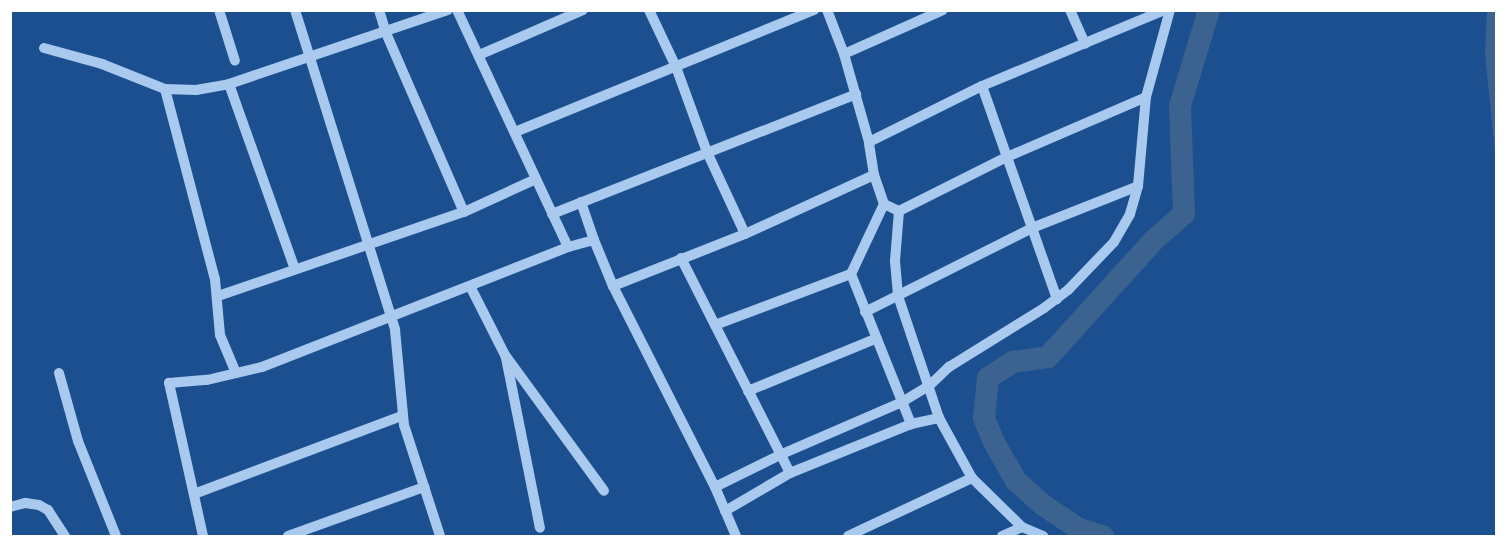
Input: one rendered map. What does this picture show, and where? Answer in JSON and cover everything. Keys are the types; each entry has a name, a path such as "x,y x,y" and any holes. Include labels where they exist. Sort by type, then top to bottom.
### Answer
{"street":[{"path":"219,10 235,61"},
{"path":"295,10 394,330 402,416 440,537"},
{"path":"379,10 386,33 464,212"},
{"path":"44,48 102,64 165,89 196,90 229,84 386,33 448,10"},
{"path":"457,10 568,247"},
{"path":"479,55 583,10"},
{"path":"649,10 676,67 707,152 745,234"},
{"path":"515,132 814,10"},
{"path":"715,325 851,274 884,204 874,175 869,142 856,94 827,10"},
{"path":"844,54 943,10"},
{"path":"1071,10 1084,44"},
{"path":"869,142 982,86 1165,10"},
{"path":"715,487 782,454 902,402 929,386 950,367 1057,299 1114,242 1130,214 1138,186 1146,97 1170,10"},
{"path":"229,84 294,267"},
{"path":"982,86 1057,299"},
{"path":"165,89 218,296 220,335 236,373"},
{"path":"552,214 856,94"},
{"path":"899,211 1007,157 1146,97"},
{"path":"613,285 745,234 874,175"},
{"path":"218,296 294,267 464,212 536,179"},
{"path":"865,312 1032,228 1138,186"},
{"path":"581,202 613,285 715,487 736,537"},
{"path":"884,204 899,211"},
{"path":"899,211 895,261 898,296 939,418 972,478 1022,527 1043,537"},
{"path":"203,537 169,383 207,380 262,367 568,247 594,240"},
{"path":"681,258 790,473"},
{"path":"851,274 911,424"},
{"path":"470,286 505,355 604,491"},
{"path":"748,391 877,338"},
{"path":"505,355 540,528"},
{"path":"58,373 78,441 116,537"},
{"path":"194,494 402,416"},
{"path":"725,511 790,473 911,424 939,418"},
{"path":"848,537 972,478"},
{"path":"288,537 424,487"},
{"path":"10,507 25,503 39,505 48,510 65,537"},
{"path":"1002,537 1022,527"}],"water":[{"path":"1487,11 1496,11 1496,163 1485,53"}],"waterway":[{"path":"1103,536 1079,529 1043,505 1016,481 994,442 984,418 988,378 1013,362 1048,357 1155,239 1184,214 1180,106 1209,10"}]}
